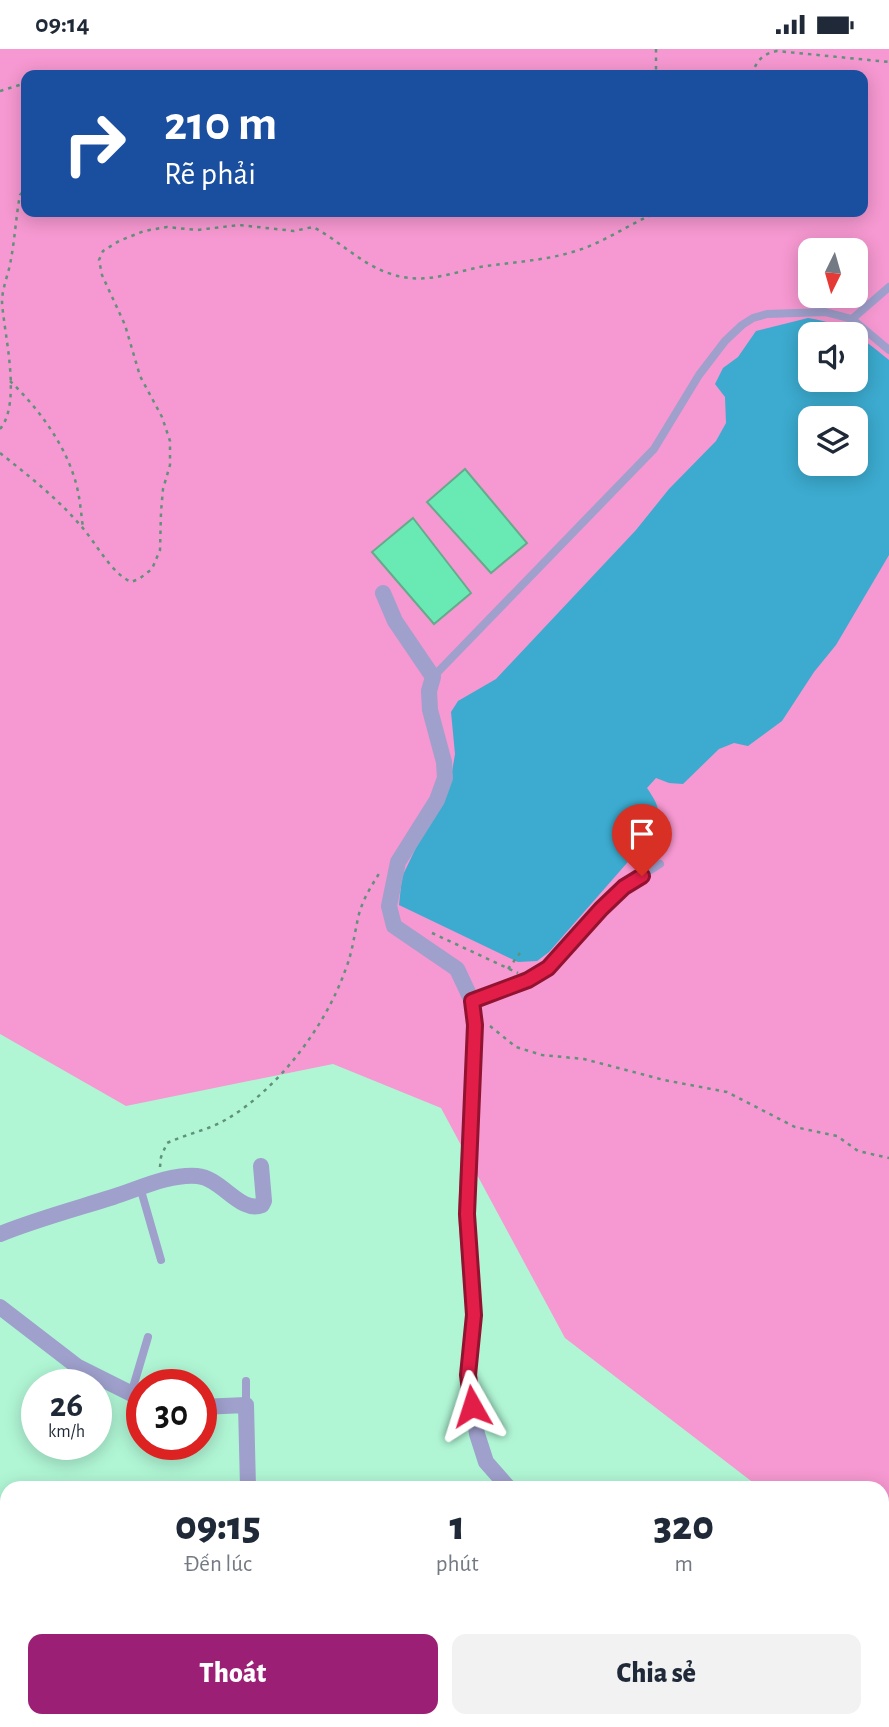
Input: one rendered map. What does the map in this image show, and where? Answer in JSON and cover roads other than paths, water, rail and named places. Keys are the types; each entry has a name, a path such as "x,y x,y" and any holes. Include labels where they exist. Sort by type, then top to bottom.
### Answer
{"street":[{"path":"383,593 395,621 433,677 429,691 430,710 444,762 445,778 437,800 398,862 389,906 394,926 457,969 472,1001 475,1025 467,1214 474,1315 468,1375 477,1434 486,1462 503,1481"},
{"path":"0,1234 141,1187 195,1176 212,1180 243,1205 254,1209 264,1201 261,1167"},
{"path":"0,1307 78,1367 126,1392"},
{"path":"217,1406 246,1405 248,1481"}],"lane":[{"path":"852,319 889,288"},
{"path":"433,677 654,449 699,375 724,341 742,325 766,314 825,312 852,319 889,350"},
{"path":"472,1001 503,991 548,968 624,887 660,864"},
{"path":"141,1187 161,1260"},
{"path":"142,1369 148,1337"},
{"path":"246,1381 246,1405"}],"water":[{"path":"808,318 825,322 798,322 798,392 868,392 868,343 889,360 889,555 836,645 814,672 782,721 748,746 734,743 719,749 683,784 656,778 647,788 658,808 655,831 549,952 537,961 518,962 399,905 402,877 452,772 455,754 451,712 458,701 496,679 716,441 726,423 725,397 715,384 723,368 738,357 756,331"}]}
